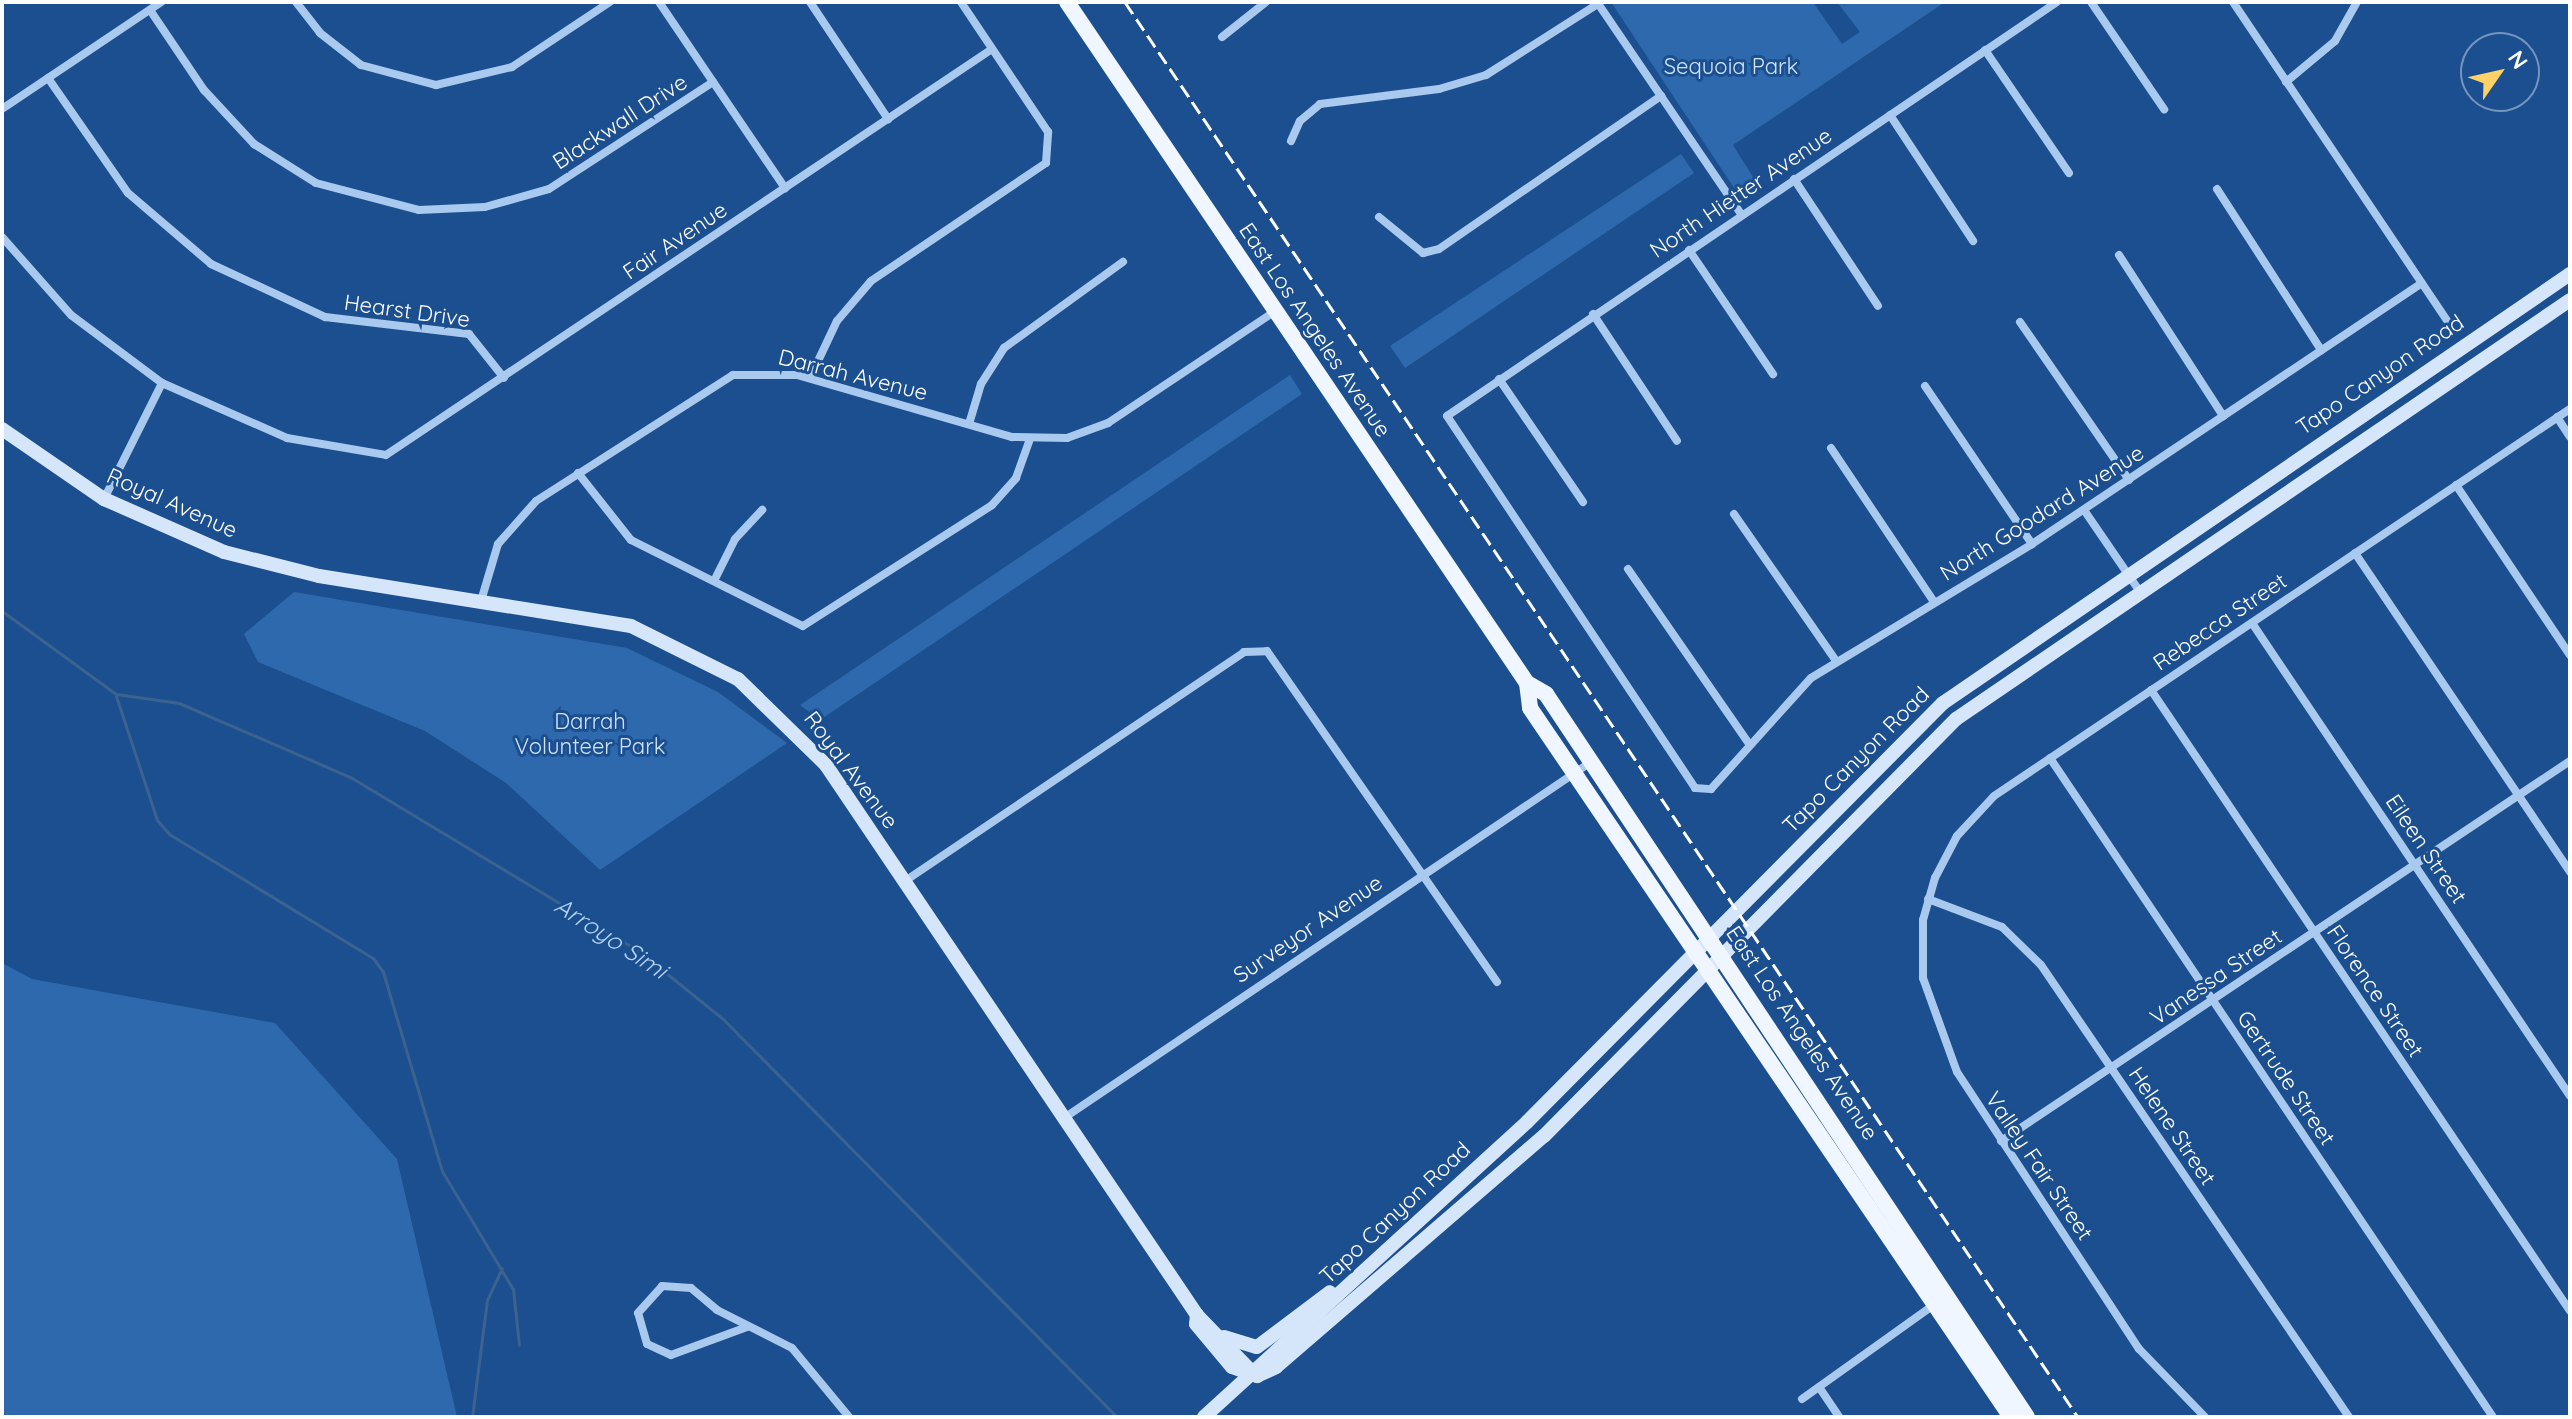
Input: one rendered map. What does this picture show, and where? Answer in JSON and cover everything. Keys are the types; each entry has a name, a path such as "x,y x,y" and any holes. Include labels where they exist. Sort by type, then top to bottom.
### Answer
{"main road":[{"name":"East Los Angeles Avenue","path":"1067,2 1527,683 1546,694 1951,1294 2027,1417"},
{"name":"Tapo Canyon Road","path":"1204,1417 1257,1376 1335,1292 1527,1122 1916,726 2126,572 2570,274"},
{"name":"Tapo Canyon Road","path":"1257,1376 1276,1367 1544,1136 1956,719 2138,589 2570,300"},
{"name":"Royal Avenue","path":"2,429 104,499 185,538 266,564 631,626 729,673 810,744 1197,1315 1257,1376"},
{"name":"East Los Angeles Avenue","path":"1527,683 1530,708 1573,774 2011,1417"},
{"path":"1213,1329 1236,1345 1257,1347 1335,1292"},
{"name":"Royal Avenue","path":"1197,1315 1196,1324 1232,1367 1257,1376"}],"street":[{"path":"2,109 161,2"},
{"path":"296,2 320,33 361,65 436,85 512,67 610,2"},
{"path":"659,2 785,188"},
{"path":"810,2 888,119"},
{"path":"810,378 837,321 871,281 1046,163 1051,145 961,2"},
{"path":"1222,37 1266,2"},
{"name":"North Hietter Avenue","path":"1701,792 1447,416 1593,314 2057,2"},
{"path":"2091,2 2164,109"},
{"path":"2233,2 2448,322"},
{"path":"2286,82 2335,41 2357,2"},
{"path":"1291,141 1300,121 1320,104 1439,89 1486,75 1598,3 1741,214"},
{"name":"Blackwall Drive","path":"150,10 204,90 254,144 316,183 408,209 485,207 549,189 713,82"},
{"name":"Fair Avenue","path":"162,383 244,423 376,456 395,452 992,49"},
{"path":"1985,50 2069,173"},
{"name":"Hearst Drive","path":"48,78 128,193 211,264 325,317 469,334 504,378"},
{"path":"1379,217 1423,253 1439,249 1661,96"},
{"path":"1890,115 1973,241"},
{"path":"1794,179 1878,306"},
{"path":"2217,189 2321,350"},
{"path":"2,237 71,315 162,383 104,499"},
{"path":"1689,250 1773,374"},
{"path":"2119,255 2223,416"},
{"path":"969,424 981,384 1004,348 1123,262"},
{"name":"North Goodard Avenue","path":"1701,792 1790,695 1836,661 2032,544 2422,283"},
{"name":"Darrah Avenue","path":"481,601 507,530 578,473 723,379 752,371 810,378 1030,439 1067,438 1108,423 1275,311"},
{"path":"1593,314 1677,441"},
{"path":"2020,322 2129,480"},
{"path":"1499,379 1583,502"},
{"path":"1925,386 2032,544"},
{"name":"Rebecca Street","path":"1928,899 1969,819 2050,758 2570,409"},
{"path":"2557,417 2570,437"},
{"path":"578,473 631,540 716,577 795,624 814,625 992,505 1016,478 1030,439"},
{"path":"1831,448 1934,602"},
{"path":"2456,485 2570,655"},
{"path":"716,577 735,539 762,510"},
{"path":"2084,510 2138,589"},
{"path":"1734,514 1836,661"},
{"path":"2355,553 2570,872"},
{"path":"1628,569 1748,742"},
{"name":"Eileen Street","path":"2252,623 2570,1096"},
{"path":"905,881 1244,652 1267,651 1497,982"},
{"name":"Florence Street","path":"2151,690 2570,1311"},
{"name":"Gertrude Street","path":"2050,758 2493,1417"},
{"name":"Surveyor Avenue","path":"1064,1118 1591,761"},
{"name":"Vanessa Street","path":"2001,1141 2570,761"},
{"name":"Helene Street","path":"1928,899 1984,917 2021,942 2349,1417"},
{"name":"Valley Fair Street","path":"1928,899 1922,950 1929,1002 1957,1072 2147,1360 2205,1417"},
{"path":"747,1327 671,1355 647,1344 638,1313 654,1291 677,1284 807,1361 849,1417"},
{"path":"1802,1399 1951,1294"},
{"path":"1819,1387 1839,1417"}],"green space":[{"name":"Sequoia Park","path":"1611,2 1813,2 1842,44 1860,32 1837,2 1945,2 1733,145 1758,185 1736,191"},
{"path":"1681,154 1694,173 1405,368 1390,346"},
{"path":"1290,375 1302,394 820,720 800,705"},
{"name":"Darrah Volunteer Park","path":"294,592 627,648 718,692 787,743 600,870 506,783 425,731 258,662 244,634"},
{"path":"2,963 32,979 275,1023 397,1159 457,1417 2,1417"}],"waterway":[{"name":"Arroyo Simi","path":"2,611 116,694 179,703 352,778 640,952 723,1019 1117,1417"},
{"path":"116,696 157,820 169,834 373,958 383,972 442,1171 513,1289 519,1345"},
{"path":"472,1417 487,1300 502,1268"}],"railway":[{"path":"1125,2 2078,1417"}]}
